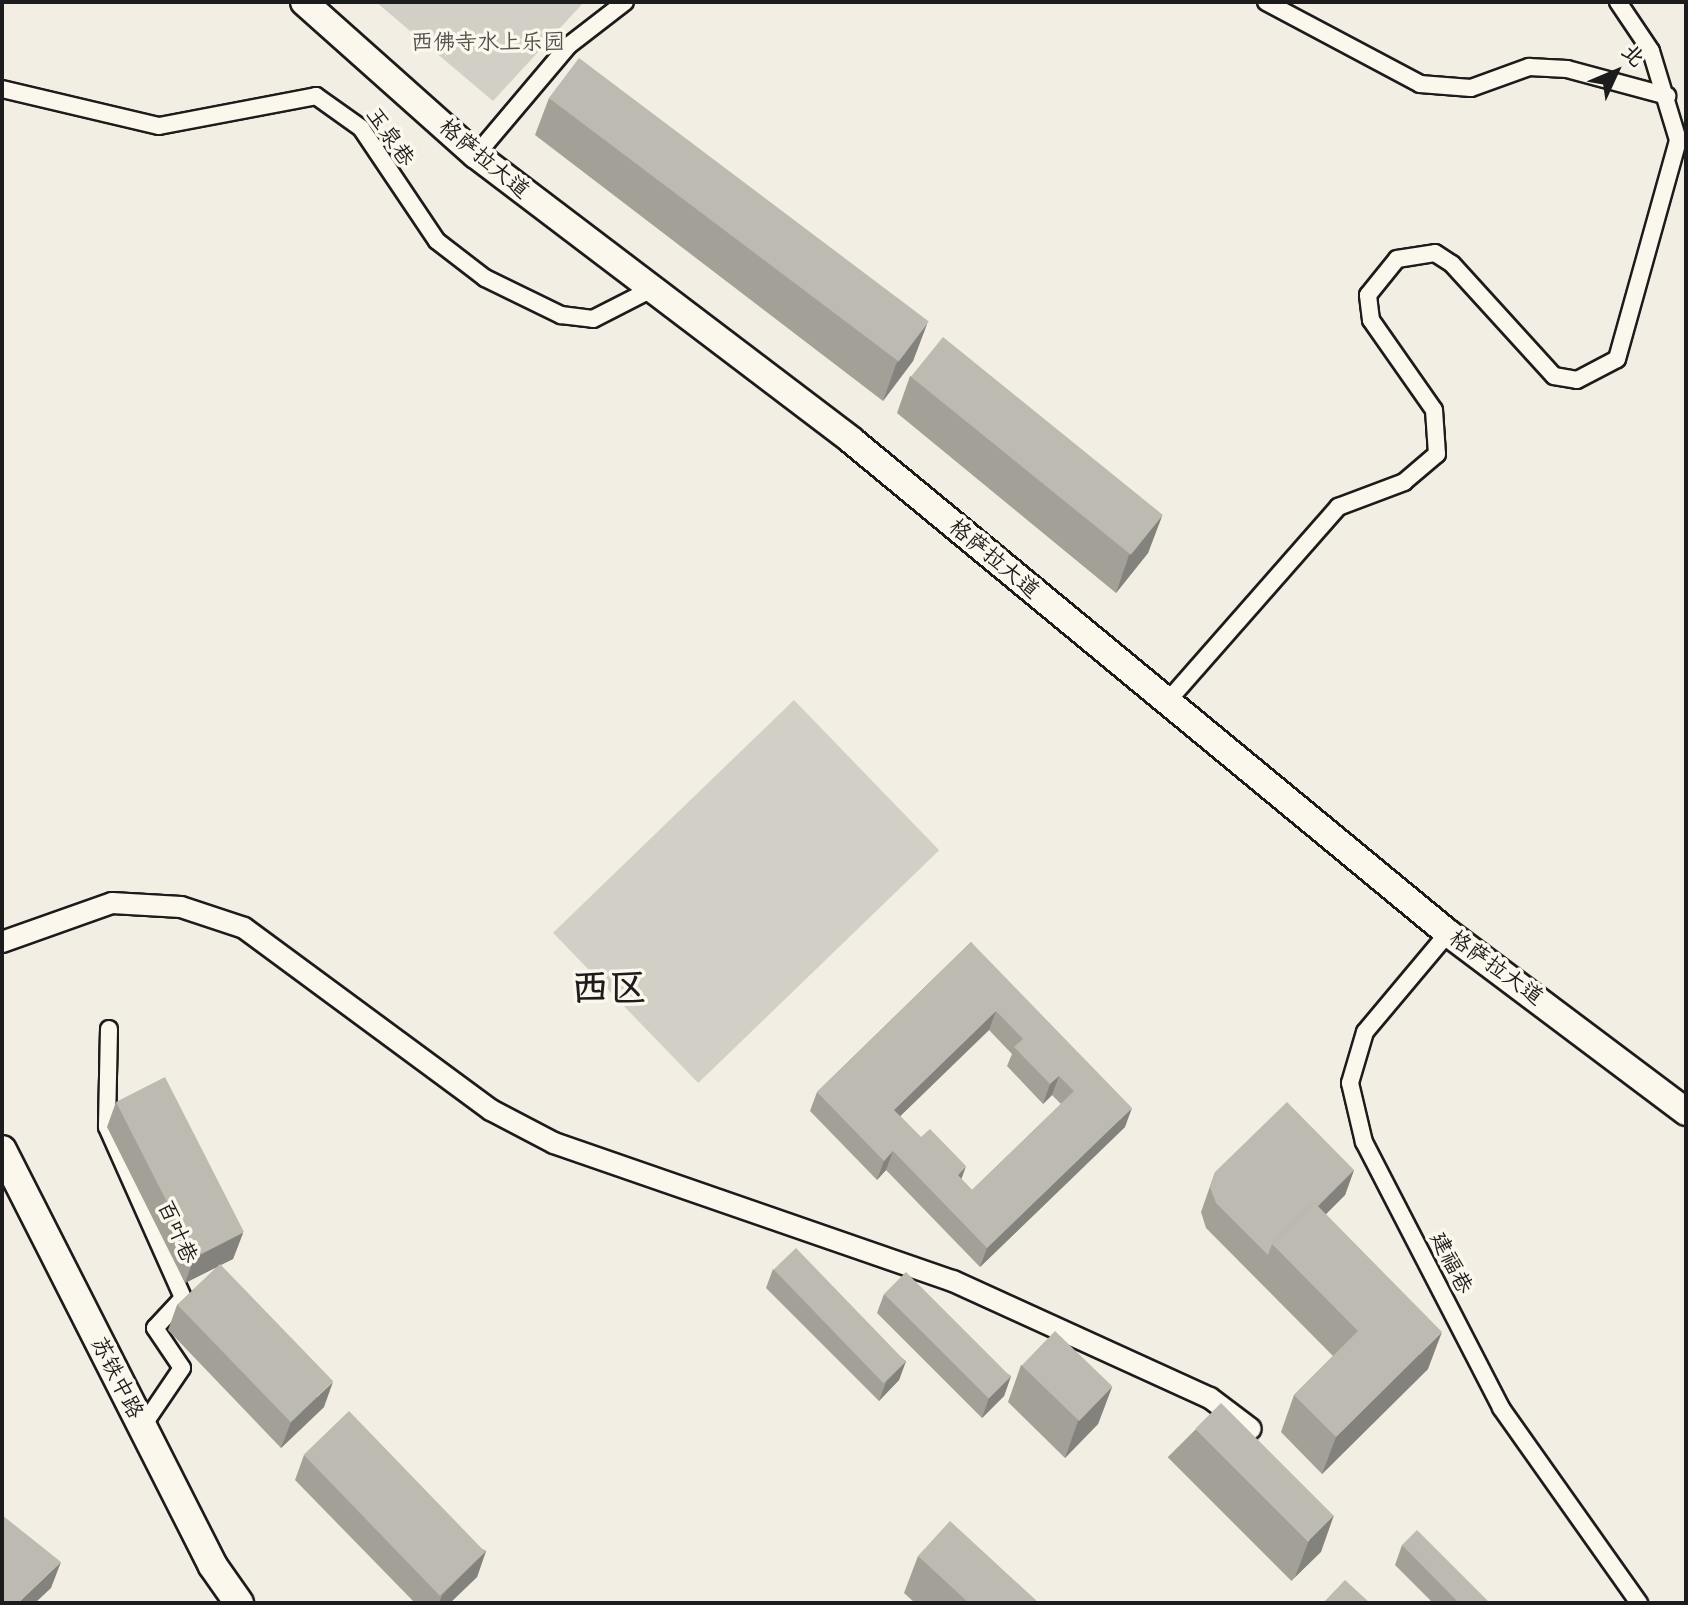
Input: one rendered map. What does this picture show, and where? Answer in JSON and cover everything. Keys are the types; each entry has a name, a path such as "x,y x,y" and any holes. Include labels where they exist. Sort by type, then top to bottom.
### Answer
{"highway":[{"name":"苏铁中路","path":"2,1150 142,1427 239,1603"}],"main road":[{"name":"格萨拉大道","path":"304,2 476,155 851,440 1448,933 1686,1112"}],"street":[{"path":"476,155 568,46 625,2"},
{"path":"1266,2 1420,84 1471,88 1529,67 1567,69 1667,96"},
{"path":"1166,703 1338,507 1404,482 1437,454 1434,410 1371,320 1368,295 1397,259 1435,253 1452,264 1554,376 1577,380 1617,359 1678,140 1651,51 1618,2"},
{"name":"玉泉巷","path":"2,89 159,126 316,96 361,128 437,241 485,278 561,315 593,319 650,290"},
{"path":"2,942 112,903 181,907 244,928 491,1110 554,1143 953,1281 1210,1398 1251,1429"},
{"name":"建福巷","path":"1448,933 1365,1032 1350,1083 1364,1142 1501,1408 1639,1603"},
{"name":"百叶巷","path":"109,1029 107,1127 183,1298 155,1328 182,1368 142,1427"}],"green space":[{"name":"西佛寺水上乐园","path":"376,2 584,2 493,101"},
{"path":"794,700 939,850 698,1083 553,933"}],"building":[{"path":"579,58 929,322 899,362 549,98"},
{"path":"943,337 1163,515 1131,555 911,377"},
{"path":"971,942 1132,1108 987,1248 893,1151 884,1161 817,1092","holes":["996,1011 1023,1039 1014,1047 1050,1084 1059,1076 1074,1091 972,1190 958,1175 966,1166 930,1129 921,1137 894,1110"]},
{"path":"165,1077 244,1232 195,1257 116,1102"},
{"path":"1287,1102 1354,1170 1318,1206 1314,1202 1272,1244 1268,1255 1216,1203 1210,1187 1215,1172"},
{"path":"1314,1202 1442,1332 1336,1437 1294,1395 1358,1331 1272,1244"},
{"path":"796,1248 906,1362 883,1383 774,1270"},
{"path":"220,1264 333,1381 291,1422 178,1305"},
{"path":"906,1272 1011,1377 989,1399 884,1294"},
{"path":"1055,1331 1113,1387 1079,1421 1022,1366"},
{"path":"1221,1403 1333,1515 1308,1541 1196,1428"},
{"path":"349,1411 485,1552 440,1596 304,1455"},
{"path":"2,1515 61,1562 18,1603 2,1603"},
{"path":"950,1521 1039,1603 969,1603 918,1556"},
{"path":"1417,1530 1490,1603 1459,1603 1402,1545"},
{"path":"1345,1580 1370,1603 1323,1603"}],"district":[{"name":"西区","path":"609,989"}]}
